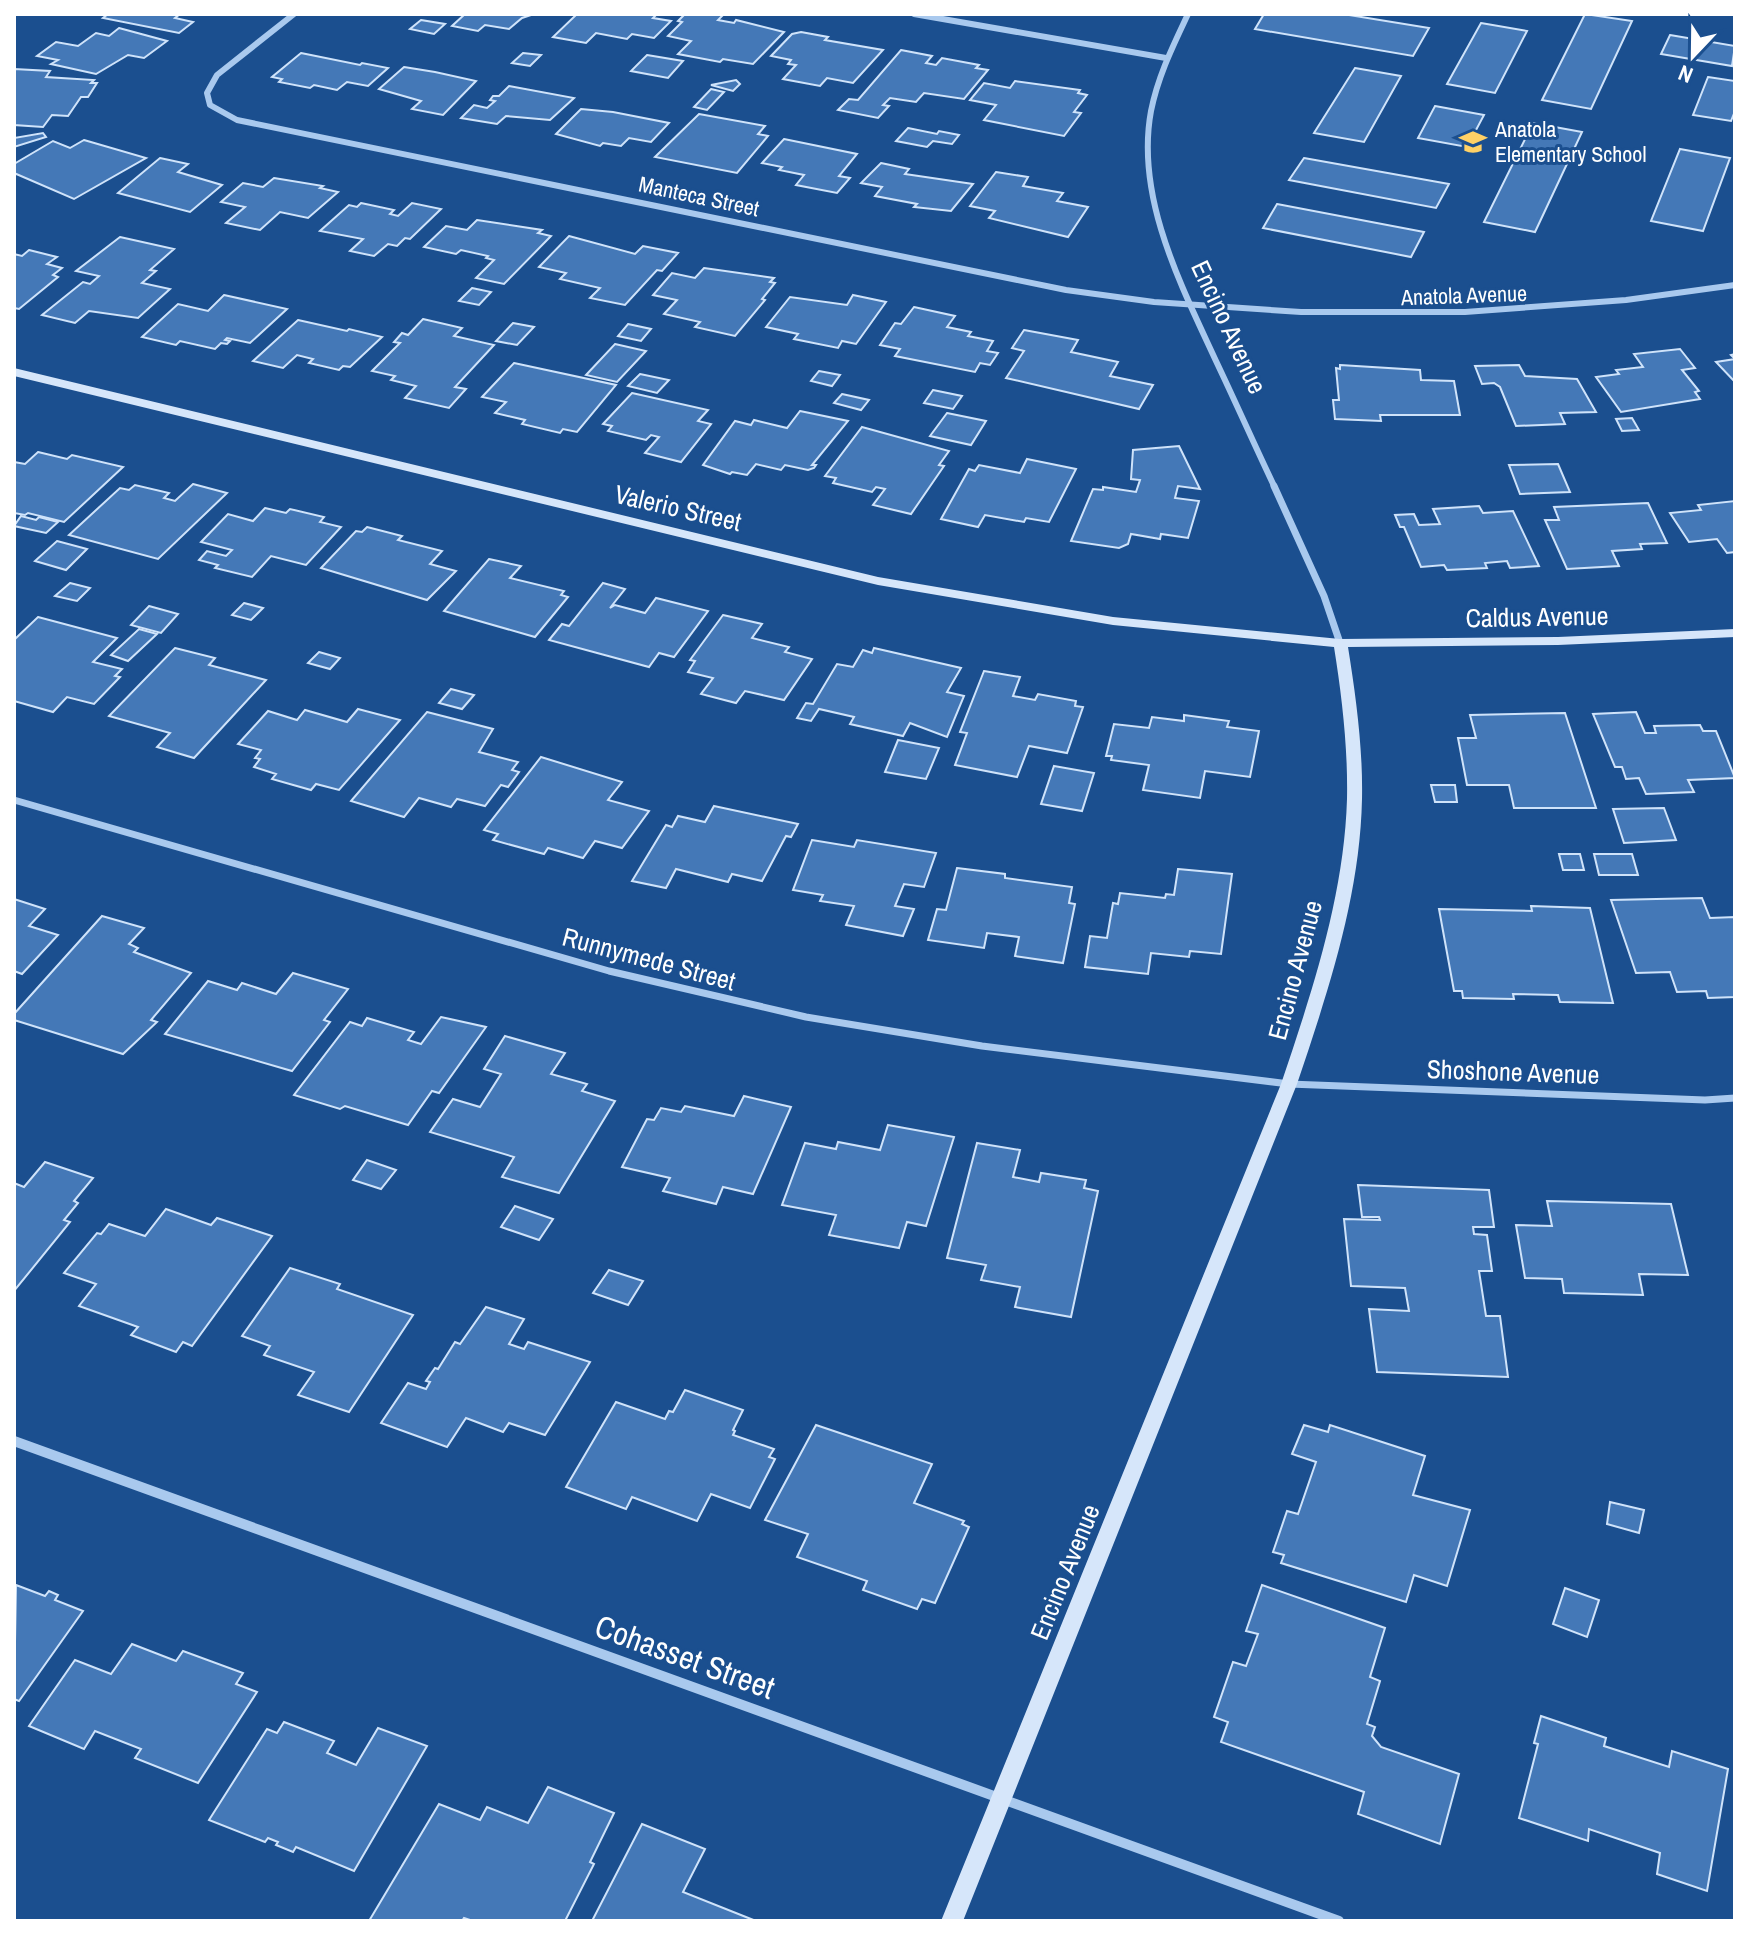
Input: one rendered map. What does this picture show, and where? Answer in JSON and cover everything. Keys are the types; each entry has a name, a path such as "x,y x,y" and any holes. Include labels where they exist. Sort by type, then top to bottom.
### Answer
{"street":[{"name":"Manteca Street","path":"294,14 217,75 208,86 207,98 216,110 237,120 1066,290 1141,303 1193,307"},
{"path":"914,14 1166,58"},
{"name":"Encino Avenue","path":"952,1921 1289,1084 1318,999 1340,906 1353,825 1353,724 1340,643 1324,596 1169,256 1153,203 1148,161 1152,98 1166,58 1188,14"},
{"name":"Anatola Avenue","path":"1193,307 1399,315 1533,311 1642,301 1735,285"},
{"name":"Valerio Street","path":"14,372 878,581 1113,621 1340,643"},
{"name":"Caldus Avenue","path":"1340,643 1558,641 1735,633"},
{"name":"Runnymede Street","path":"14,800 609,971 721,999 982,1046 1289,1084"},
{"name":"Shoshone Avenue","path":"1289,1084 1705,1100 1735,1098"},
{"name":"Cohasset Street","path":"14,1441 1339,1921"}],"building":[{"path":"108,14 180,14 175,18 193,22 179,33 103,18"},
{"path":"465,14 534,14 522,18 509,29 485,25 478,31 452,26"},
{"path":"577,14 657,14 653,18 671,21 654,38 632,34 627,39 596,33 586,43 553,37"},
{"path":"685,14 724,14 718,20 734,23 736,20 784,32 753,64 723,59 720,62 678,54 691,41 668,36 682,22 678,21"},
{"path":"1264,14 1343,14 1429,28 1413,56 1255,29"},
{"path":"1585,14 1632,21 1591,109 1542,100"},
{"path":"421,20 445,24 434,34 410,29"},
{"path":"1481,23 1527,31 1495,93 1447,84"},
{"path":"119,28 167,41 144,58 128,55 96,74 51,64 58,60 37,56 56,42 78,46 96,33 109,36"},
{"path":"801,32 828,37 825,40 883,50 853,83 827,78 820,86 783,79 796,65 788,64 791,60 771,56 792,34"},
{"path":"1670,35 1735,46 1732,66 1661,54"},
{"path":"901,50 932,56 926,63 936,65 942,58 979,65 976,68 988,70 964,99 924,93 916,102 890,98 883,105 889,106 878,118 838,110 849,99 858,100"},
{"path":"301,53 388,68 368,86 347,82 337,90 279,82 282,79 272,77"},
{"path":"523,53 541,55 530,66 512,63"},
{"path":"647,55 683,61 668,78 631,71"},
{"path":"404,67 476,81 443,115 412,109 421,101 379,89"},
{"path":"1355,68 1401,76 1364,142 1314,133"},
{"path":"14,69 50,71 46,77 94,80 91,83 97,83 88,97 81,97 68,116 52,115 43,127 14,125"},
{"path":"1708,77 1735,81 1735,111 1731,121 1693,115"},
{"path":"736,80 740,84 733,91 711,85"},
{"path":"1015,81 1080,90 1078,93 1087,95 1074,112 1081,113 1064,136 984,120 996,105 970,100 984,83 1010,88"},
{"path":"509,86 574,98 550,120 506,116 497,124 461,118 474,105 487,108 495,101 490,100 493,96 499,96"},
{"path":"711,89 724,92 707,110 694,107"},
{"path":"1435,106 1484,115 1467,147 1418,138"},
{"path":"581,109 669,123 651,142 629,138 621,146 603,143 600,146 556,134"},
{"path":"699,114 765,126 758,134 768,136 737,173 655,157"},
{"path":"1533,123 1582,132 1535,232 1484,222"},
{"path":"908,128 959,135 952,144 933,141 927,147 896,141"},
{"path":"43,133 46,137 14,147 14,138"},
{"path":"784,139 857,154 839,176 850,178 837,193 796,185 804,175 762,163"},
{"path":"84,140 146,158 74,199 14,173 14,164 53,141 70,148"},
{"path":"1680,149 1730,158 1703,231 1651,221"},
{"path":"160,158 188,164 178,172 222,185 190,212 118,193"},
{"path":"1304,158 1449,184 1436,208 1289,180"},
{"path":"881,163 909,169 905,174 973,184 951,211 914,207 917,204 875,196 882,187 861,183"},
{"path":"996,172 1028,177 1023,186 1063,193 1057,201 1088,207 1068,237 989,218 995,211 970,206"},
{"path":"274,178 323,186 320,188 338,192 308,218 280,212 260,230 226,223 245,207 221,202 243,183 263,187"},
{"path":"361,203 394,210 390,214 398,216 412,203 441,209 410,239 405,238 397,246 388,244 374,256 350,251 363,239 320,231 349,205 357,207"},
{"path":"1277,204 1424,232 1411,257 1263,228"},
{"path":"477,220 542,230 538,233 551,236 504,284 476,278 494,260 486,258 488,256 461,250 456,254 424,247 446,226 467,230"},
{"path":"569,236 635,254 643,246 678,253 662,271 657,270 625,305 590,298 600,288 560,279 566,273 539,267"},
{"path":"120,237 174,249 150,270 156,271 142,283 170,289 138,318 89,311 75,323 42,315 83,282 90,284 99,276 76,271"},
{"path":"29,250 57,257 47,264 62,268 53,275 58,277 19,309 14,308 14,254 22,256"},
{"path":"704,268 774,278 770,282 775,283 762,299 765,300 735,336 695,327 700,322 664,314 677,300 653,295 672,273 695,278"},
{"path":"472,288 491,292 479,305 459,301"},
{"path":"224,295 287,309 250,343 227,338 225,340 230,341 227,344 221,343 215,349 142,337 178,304 208,311"},
{"path":"853,295 886,302 856,344 842,341 838,348 794,339 798,334 766,327 790,297 847,305"},
{"path":"914,307 955,316 947,327 971,332 968,336 993,341 987,351 998,353 990,365 980,363 975,372 895,356 900,349 880,345 895,323 901,324"},
{"path":"423,319 462,328 454,336 494,345 455,387 466,389 449,408 405,398 416,386 391,380 395,376 372,371 400,343 394,342 402,333 408,335"},
{"path":"298,320 382,337 350,367 343,366 339,370 309,363 313,359 297,355 283,368 253,361"},
{"path":"513,323 534,327 517,345 496,341"},
{"path":"628,324 651,329 641,341 618,336"},
{"path":"1024,330 1078,340 1071,352 1118,362 1110,376 1153,385 1139,409 1006,378 1024,351 1012,348"},
{"path":"615,344 646,351 617,382 586,375"},
{"path":"1680,349 1695,368 1682,370 1699,391 1695,392 1700,399 1621,412 1596,377 1619,374 1616,370 1643,367 1634,354"},
{"path":"1735,359 1735,382 1716,362"},
{"path":"514,363 616,385 577,432 563,429 560,433 522,424 525,420 495,413 506,402 482,397"},
{"path":"1340,365 1420,370 1421,380 1454,381 1460,415 1380,415 1381,421 1335,419 1333,400 1339,400 1336,368 1340,369"},
{"path":"1519,365 1525,376 1577,379 1596,412 1560,413 1565,424 1516,426 1500,387 1494,383 1482,384 1475,366"},
{"path":"819,371 840,375 832,386 811,381"},
{"path":"640,374 669,380 657,393 628,386"},
{"path":"933,390 962,396 953,409 924,403"},
{"path":"632,393 708,410 698,421 711,424 681,462 645,453 659,437 651,435 646,440 608,431 612,426 603,424"},
{"path":"842,394 869,400 861,410 834,403"},
{"path":"800,411 848,421 812,465 816,465 814,468 808,470 785,465 781,470 756,464 747,475 730,474 703,465 735,421 751,425 754,420 787,428"},
{"path":"947,413 986,421 971,445 930,436"},
{"path":"1632,418 1639,430 1622,431 1616,419"},
{"path":"862,427 949,451 939,465 944,466 911,514 873,505 885,489 876,487 872,492 833,483 836,478 825,476"},
{"path":"1179,446 1200,489 1178,486 1175,498 1199,501 1188,538 1161,534 1160,539 1131,534 1128,544 1119,548 1071,541 1093,489 1103,490 1103,487 1136,492 1140,480 1131,479 1133,450"},
{"path":"38,452 67,459 72,455 123,467 64,522 28,513 14,513 14,462 25,464"},
{"path":"1027,459 1076,469 1049,522 1026,518 1024,522 985,515 978,527 941,519 969,469 975,471 979,465 1020,473"},
{"path":"1558,464 1570,492 1520,494 1509,465"},
{"path":"193,484 227,493 158,559 69,535 120,488 129,490 135,485 169,493 164,498 175,501"},
{"path":"1735,501 1735,552 1727,553 1717,539 1689,542 1670,513 1701,510 1698,505"},
{"path":"1648,503 1667,543 1640,544 1642,549 1612,551 1619,566 1567,569 1545,520 1559,520 1554,507"},
{"path":"1479,506 1483,513 1513,511 1539,566 1510,568 1507,561 1485,563 1487,568 1447,570 1444,565 1421,567 1404,527 1400,527 1395,515 1414,514 1419,525 1440,524 1433,509"},
{"path":"265,508 286,513 290,509 324,517 320,522 341,527 306,565 271,556 252,577 215,568 218,565 199,560 207,551 226,556 232,550 201,542 228,514 253,521"},
{"path":"21,516 58,522 46,533 14,526"},
{"path":"367,527 402,536 398,540 442,551 430,564 456,571 427,600 321,568 356,531 362,532"},
{"path":"57,541 87,549 66,570 35,561"},
{"path":"489,559 521,566 510,578 564,591 561,595 568,597 535,637 444,611"},
{"path":"70,583 90,588 77,601 55,596"},
{"path":"603,583 625,589 610,608 615,605 645,613 656,598 708,611 674,657 659,653 649,667 549,640 562,624 569,626"},
{"path":"244,603 263,608 251,620 232,615"},
{"path":"149,606 178,614 161,633 131,625"},
{"path":"723,615 762,624 752,638 789,647 785,652 812,659 784,700 745,691 736,703 701,694 713,678 688,672 695,661 690,660"},
{"path":"38,617 117,638 93,662 122,669 115,676 120,677 94,704 67,697 53,712 14,701 14,640"},
{"path":"139,629 157,634 128,661 111,655"},
{"path":"175,648 215,658 209,665 266,680 194,758 157,747 170,733 109,716"},
{"path":"874,648 961,668 947,692 964,696 947,737 910,723 903,736 850,724 854,717 819,709 811,721 797,718 806,703 813,704 837,664 853,667 863,650 872,653"},
{"path":"319,652 340,658 330,669 308,663"},
{"path":"984,671 1020,677 1013,696 1035,700 1038,694 1076,701 1075,706 1083,707 1067,753 1029,746 1017,777 955,765 967,733 960,732"},
{"path":"451,689 474,695 462,709 439,703"},
{"path":"358,709 400,720 339,790 316,784 311,790 272,779 276,774 254,767 260,759 255,758 261,750 238,744 268,711 297,720 305,710 347,722"},
{"path":"427,712 493,729 479,752 518,762 512,770 519,772 508,787 501,785 485,806 457,799 451,807 419,798 404,817 351,801"},
{"path":"1636,712 1645,733 1656,733 1654,726 1700,725 1703,731 1716,731 1735,778 1688,780 1694,792 1646,794 1639,778 1626,779 1622,767 1615,767 1593,714"},
{"path":"1565,713 1596,808 1514,808 1509,785 1467,785 1458,738 1476,738 1470,715"},
{"path":"1184,715 1229,721 1227,727 1259,731 1250,777 1205,771 1200,798 1143,790 1149,765 1111,760 1112,756 1106,756 1114,724 1149,728 1152,717 1184,721"},
{"path":"898,740 939,748 926,779 885,772"},
{"path":"541,757 622,782 608,800 649,811 622,848 595,841 583,858 548,848 544,854 493,840 498,834 484,830"},
{"path":"1054,766 1094,773 1082,811 1041,804"},
{"path":"1431,785 1455,785 1457,802 1435,802"},
{"path":"714,806 798,824 791,837 786,836 762,881 732,874 728,882 676,869 666,888 632,881 666,825 672,827 678,816 705,822"},
{"path":"1664,808 1676,840 1624,843 1613,809"},
{"path":"812,840 854,847 857,840 936,853 924,887 904,884 895,906 914,909 903,936 846,925 854,906 820,901 823,895 793,890"},
{"path":"1559,854 1580,854 1584,870 1563,870"},
{"path":"1594,854 1632,854 1638,875 1599,875"},
{"path":"957,868 1072,887 1069,903 1075,904 1063,963 1015,956 1019,937 987,933 984,948 928,940 937,909 946,910"},
{"path":"1178,869 1232,874 1221,954 1190,951 1189,957 1151,953 1148,974 1085,967 1090,936 1107,938 1113,903 1118,904 1120,893 1165,898 1166,894 1174,895"},
{"path":"1702,898 1710,918 1735,917 1735,997 1708,998 1706,991 1677,992 1670,972 1636,973 1611,900"},
{"path":"14,899 45,909 29,926 58,935 22,974 14,971"},
{"path":"1531,906 1590,908 1613,1003 1560,1002 1558,995 1513,994 1514,999 1463,998 1462,991 1454,991 1439,909 1532,911"},
{"path":"102,916 144,928 129,944 138,948 134,952 191,973 151,1020 157,1022 123,1054 14,1020 14,1014"},
{"path":"293,973 348,989 324,1020 330,1022 292,1071 165,1034 208,981 237,990 242,983 276,994"},
{"path":"441,1017 486,1027 439,1093 432,1091 408,1125 294,1095 350,1022 362,1026 367,1018 414,1032 408,1040 421,1044"},
{"path":"505,1036 565,1053 551,1074 587,1084 582,1091 615,1101 559,1193 502,1177 514,1157 430,1132 453,1099 480,1107 501,1074 484,1069"},
{"path":"744,1096 791,1107 753,1194 723,1187 716,1204 663,1191 670,1178 622,1167 647,1119 654,1120 661,1108 681,1112 685,1106 734,1116"},
{"path":"888,1125 954,1137 926,1226 907,1222 899,1248 829,1235 836,1215 782,1205 805,1143 836,1149 838,1142 880,1150"},
{"path":"977,1143 1020,1150 1013,1177 1039,1182 1041,1173 1086,1180 1084,1188 1098,1191 1071,1317 1015,1307 1020,1287 981,1280 986,1265 947,1258"},
{"path":"367,1160 396,1170 381,1189 353,1180"},
{"path":"45,1162 93,1178 74,1201 78,1203 64,1220 70,1222 14,1291 14,1183 24,1187"},
{"path":"1358,1185 1489,1190 1494,1227 1473,1227 1474,1234 1487,1235 1492,1271 1479,1271 1486,1316 1500,1316 1508,1377 1377,1372 1369,1309 1409,1311 1405,1288 1351,1286 1344,1219 1380,1220 1379,1217 1362,1217"},
{"path":"1547,1201 1671,1204 1688,1275 1639,1274 1643,1295 1564,1293 1562,1279 1525,1278 1516,1225 1552,1226"},
{"path":"515,1206 553,1219 539,1240 501,1227"},
{"path":"166,1209 211,1225 217,1218 272,1236 192,1346 183,1342 176,1352 131,1335 138,1327 79,1306 96,1284 64,1273 97,1233 101,1234 109,1224 145,1236"},
{"path":"290,1268 340,1284 337,1289 413,1315 349,1412 298,1395 314,1372 264,1355 270,1346 242,1336"},
{"path":"609,1270 643,1281 628,1305 593,1293"},
{"path":"486,1307 524,1319 509,1344 524,1349 528,1342 590,1362 545,1435 509,1423 503,1432 466,1418 447,1447 381,1423 408,1383 426,1389 430,1382 426,1381 435,1368 438,1369 455,1342 460,1344"},
{"path":"685,1390 743,1410 733,1435 774,1449 769,1457 775,1459 750,1508 711,1494 697,1521 632,1497 626,1509 566,1487 616,1402 665,1419 669,1411 673,1412"},
{"path":"816,1425 932,1464 914,1503 964,1521 962,1524 969,1527 935,1603 922,1599 917,1609 863,1590 867,1581 797,1557 808,1534 765,1520"},
{"path":"1304,1425 1328,1432 1330,1425 1425,1456 1413,1495 1470,1510 1447,1586 1414,1575 1406,1602 1281,1563 1284,1555 1273,1552 1287,1511 1298,1514 1316,1462 1292,1454"},
{"path":"1610,1502 1644,1510 1639,1533 1607,1524"},
{"path":"16,1585 45,1596 49,1591 58,1595 55,1600 83,1611 19,1701 14,1699"},
{"path":"1262,1585 1385,1628 1370,1677 1380,1681 1367,1724 1375,1727 1372,1736 1381,1747 1459,1774 1440,1844 1358,1814 1364,1792 1221,1742 1228,1722 1214,1717 1233,1662 1246,1666 1258,1634 1246,1631"},
{"path":"1565,1588 1599,1600 1587,1637 1553,1624"},
{"path":"132,1644 176,1661 183,1651 243,1673 236,1684 257,1692 198,1783 135,1758 141,1749 95,1731 84,1749 29,1726 75,1660 111,1674"},
{"path":"1541,1716 1606,1738 1604,1746 1669,1767 1672,1751 1728,1769 1707,1891 1657,1874 1660,1853 1589,1829 1588,1841 1519,1818 1538,1744 1534,1743"},
{"path":"284,1722 334,1741 327,1753 356,1765 378,1728 427,1746 354,1871 296,1847 293,1852 268,1838 265,1842 209,1820 267,1729 277,1733"},
{"path":"548,1787 614,1813 590,1862 594,1864 565,1921 473,1921 464,1918 462,1921 369,1921 439,1804 480,1820 487,1807 528,1823"},
{"path":"642,1824 705,1849 683,1892 756,1921 592,1921"}],"place":[{"name":"Anatola Elementary School","path":"1473,142"}]}
